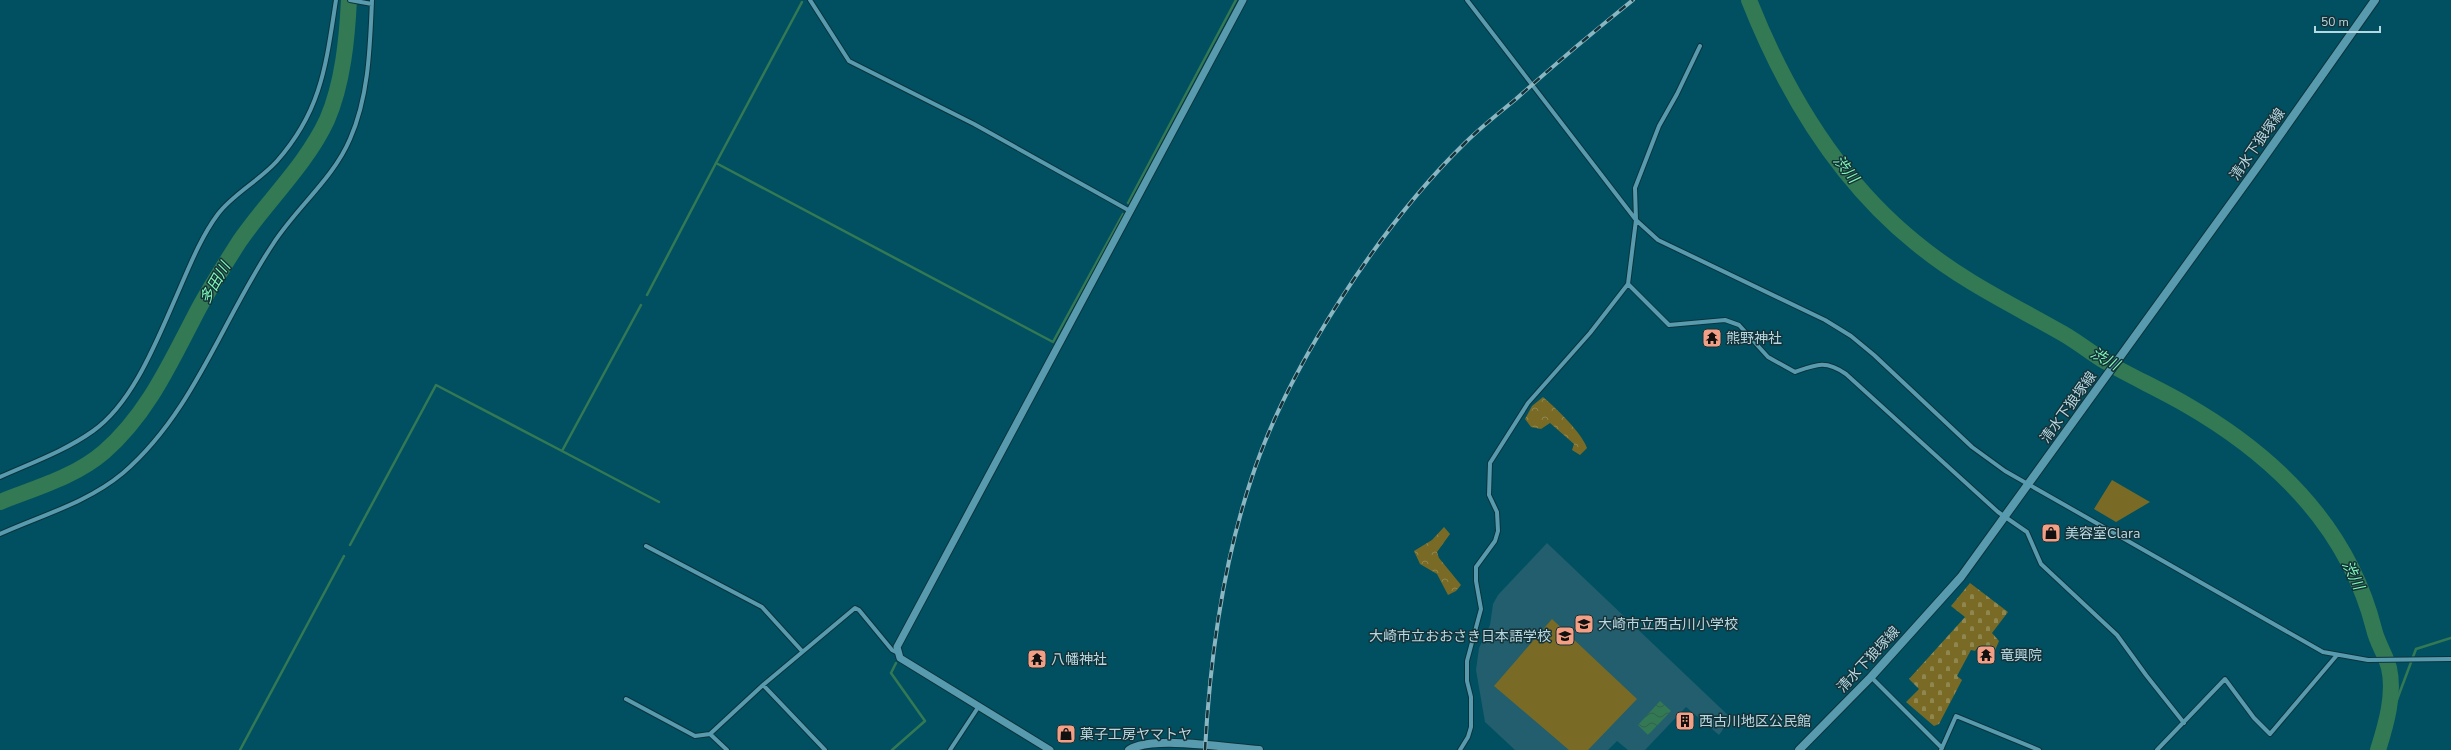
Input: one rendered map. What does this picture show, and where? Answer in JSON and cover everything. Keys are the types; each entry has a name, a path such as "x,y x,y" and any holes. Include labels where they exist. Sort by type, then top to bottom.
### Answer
{"main road":[{"name":"清水下狼塚線","path":"1799,750 1871,677 1961,578 2004,515 2028,486 2375,0"},
{"path":"1129,750 1153,742 1192,748 1259,750"}],"street":[{"path":"0,477 59,451 94,431 112,415 127,395 152,350 185,277 218,214 277,160 310,113 323,76 336,0"},
{"path":"0,534 88,496 106,486 154,443 172,420 222,335 253,273 281,231 323,182 350,140 366,84 371,2 350,0"},
{"path":"810,0 849,61 974,124 1130,211"},
{"path":"1050,750 900,658 897,647 1243,0"},
{"path":"1468,0 1636,220 1658,240 1825,320 1851,336 1874,354 1972,447 2028,486 2323,652 2368,660 2392,661 2451,659"},
{"path":"1460,750 1468,737 1471,728 1472,711 1467,661 1481,609 1476,581 1476,567 1495,541 1498,531 1497,512 1489,495 1490,464 1528,403 1590,333 1628,284 1636,220 1635,188 1659,126 1678,94 1700,46"},
{"path":"1628,284 1669,325 1725,320 1739,325 1768,357 1795,372 1816,365 1833,365 1888,410 1998,512 2027,532 2041,564 2118,635 2146,675 2184,723"},
{"path":"646,546 762,607 802,650"},
{"path":"626,699 695,736 710,734 802,650 855,608 860,610 892,650 898,653"},
{"path":"2157,750 2225,679 2254,718 2270,734 2337,655"},
{"path":"1871,677 1941,749 1956,716 2039,750"},
{"path":"763,685 825,750"},
{"path":"950,750 979,706"},
{"path":"710,734 727,750"}],"shaded area":[{"name":"大崎市立おおさき日本語学校","path":"1547,543 1731,718 1719,735 1686,707 1645,750 1628,750 1617,741 1608,750 1515,750 1485,722 1476,670 1479,648 1490,625 1493,604 1498,595"}],"green space":[{"path":"1543,397 1580,435 1587,448 1580,455 1572,450 1574,444 1550,423 1541,429 1531,427 1525,419 1532,406"},
{"path":"2112,480 2150,502 2116,522 2094,509"},
{"path":"1444,527 1450,534 1437,552 1439,558 1461,585 1456,591 1448,595 1437,574 1420,564 1414,551 1432,540"},
{"path":"1970,583 2008,612 1992,633 1999,641 1993,655 1978,647 1975,651 1971,650 1957,676 1962,680 1939,724 1934,726 1906,702 1919,689 1909,679 1965,617 1951,606"},
{"path":"1552,619 1637,699 1588,750 1569,750 1494,686"}],"water":[{"path":"1660,701 1671,711 1648,735 1638,725"}],"waterway":[{"name":"多田川","path":"0,502 68,475 93,461 120,437 147,403 169,366 218,275 250,227 297,168 327,120 337,91 343,61 349,0"},
{"path":"1128,203 1236,0"},
{"name":"渋川","path":"1749,0 1779,68 1797,101 1839,163 1862,192 1888,218 1933,257 1969,281 2068,336 2106,362 2185,404 2218,424 2277,470 2303,497 2326,526 2346,558 2362,592 2375,634 2388,663 2391,678 2389,709 2378,750"},
{"path":"716,163 802,2"},
{"path":"647,295 716,163 1053,342 1123,214"},
{"path":"350,545 436,385 562,451 641,305"},
{"path":"562,451 659,502"},
{"path":"240,750 344,556"},
{"path":"2386,729 2416,649 2451,638"},
{"path":"892,750 925,721 891,673 896,663"}],"railway":[{"path":"1205,750 1214,647 1232,546 1251,480 1267,437 1312,346 1340,300 1370,256 1401,214 1433,176 1477,131 1633,0"}],"place":[{"name":"熊野神社","path":"1712,338"},
{"name":"美容室Clara","path":"2051,533"},
{"name":"大崎市立西古川小学校","path":"1584,624"},
{"name":"大崎市立おおさき日本語学校","path":"1565,636"},
{"name":"竜興院","path":"1986,655"},
{"name":"八幡神社","path":"1037,659"},
{"name":"西古川地区公民館","path":"1685,721"},
{"name":"菓子工房ヤマトヤ","path":"1066,734"}]}
